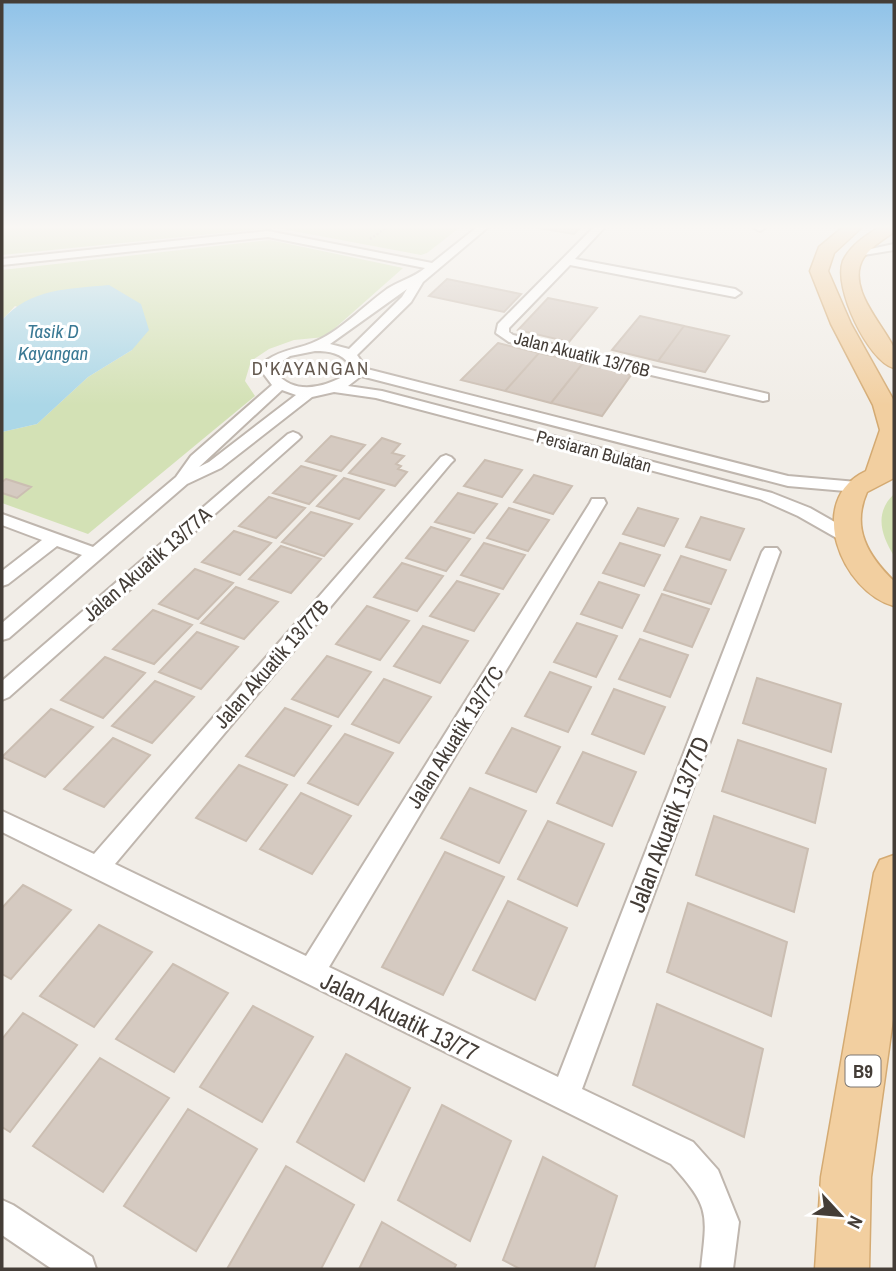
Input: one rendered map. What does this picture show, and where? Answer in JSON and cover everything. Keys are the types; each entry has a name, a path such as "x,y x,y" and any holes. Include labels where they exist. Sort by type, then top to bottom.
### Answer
{"main road":[{"path":"826,287 841,324 885,405 892,430 876,478 848,507 848,537 863,565 893,596"},
{"path":"852,287 871,329 894,361"},
{"name":"B9","path":"842,1269 846,1177 894,873"}],"street":[{"path":"316,347 400,287"},
{"path":"350,355 407,299 413,287"},
{"name":"Jalan Akuatik 13/76B","path":"541,287 503,327 502,333 509,338 763,397"},
{"path":"705,287 735,293"},
{"path":"316,347 329,347 350,355 355,359 357,370 348,380 332,388 310,391 279,386 271,379 268,372 270,365 288,352 316,347"},
{"name":"Persiaran Bulatan","path":"357,370 788,481 876,478"},
{"path":"2,633 181,481 196,459 279,386"},
{"name":"Persiaran Bulatan","path":"332,388 377,394 766,496 804,512 848,537"},
{"path":"181,481 215,466 310,391"},
{"name":"Jalan Akuatik 13/77A","path":"2,692 293,437"},
{"name":"Jalan Akuatik 13/77B","path":"97,867 446,460"},
{"name":"Jalan Akuatik 13/77C","path":"311,972 598,503"},
{"path":"2,519 96,554"},
{"path":"2,580 54,539"},
{"name":"Jalan Akuatik 13/77D","path":"565,1096 771,552"},
{"name":"Jalan Akuatik 13/77","path":"2,821 682,1153 707,1181 723,1222 717,1269"},
{"path":"2,1216 80,1269"}],"green space":[{"path":"2,287 381,287 325,337 294,340 269,349 251,361 245,381 255,396 88,534 2,503 2,432 37,424 88,377 132,350 15,306 2,320"},
{"path":"894,494 894,556 883,532 882,516"}],"water":[{"name":"Tasik D Kayangan","path":"113,287 141,304 149,330 132,350 88,377 37,424 2,432 2,320 25,302 65,289"}],"building":[{"path":"438,287 488,287 521,294 504,312 429,296"},
{"path":"548,298 597,308 569,342 518,330"},
{"path":"640,316 684,326 658,361 612,350"},
{"path":"684,326 729,336 705,372 658,361"},
{"path":"498,343 539,353 505,391 461,380"},
{"path":"539,353 583,363 551,403 505,391"},
{"path":"583,363 631,375 602,416 551,403"},
{"path":"331,436 365,445 341,471 306,461"},
{"path":"382,438 400,444 392,453 404,456 396,464 401,466 398,469 407,472 395,486 349,473"},
{"path":"485,460 522,470 502,497 464,486"},
{"path":"301,466 336,476 309,504 273,493"},
{"path":"534,475 572,486 553,514 514,502"},
{"path":"344,478 384,490 359,519 317,506"},
{"path":"6,479 31,487 17,498 2,493 2,482"},
{"path":"458,493 497,504 474,533 435,522"},
{"path":"269,497 305,508 276,538 239,526"},
{"path":"509,508 549,520 528,551 487,538"},
{"path":"638,508 678,519 664,546 623,534"},
{"path":"311,512 352,524 324,556 282,542"},
{"path":"701,517 744,529 730,560 686,547"},
{"path":"431,527 470,539 446,571 406,558"},
{"path":"234,531 271,543 240,575 202,562"},
{"path":"484,543 525,555 503,589 461,575"},
{"path":"620,543 660,555 644,586 603,573"},
{"path":"281,546 321,559 291,593 249,579"},
{"path":"681,556 726,570 711,604 664,590"},
{"path":"402,563 443,576 417,611 374,597"},
{"path":"195,569 233,583 198,619 159,604"},
{"path":"457,581 499,594 474,631 430,616"},
{"path":"599,582 639,595 622,628 581,614"},
{"path":"236,587 278,602 244,639 201,623"},
{"path":"662,594 709,609 692,647 644,631"},
{"path":"367,606 409,621 380,660 336,644"},
{"path":"153,610 192,625 154,664 113,649"},
{"path":"577,623 617,636 596,677 554,662"},
{"path":"423,626 468,641 440,683 394,666"},
{"path":"197,632 238,647 201,689 159,672"},
{"path":"640,639 688,655 670,697 619,679"},
{"path":"327,656 371,672 338,717 292,699"},
{"path":"105,657 145,673 103,718 61,700"},
{"path":"550,672 591,687 568,732 525,716"},
{"path":"757,678 841,704 831,752 743,723"},
{"path":"384,679 431,697 399,743 352,724"},
{"path":"155,681 194,697 152,743 112,726"},
{"path":"614,689 665,707 644,754 592,734"},
{"path":"285,708 331,726 294,776 246,756"},
{"path":"51,709 93,727 45,777 2,757"},
{"path":"512,728 560,747 536,792 486,773"},
{"path":"345,734 393,753 358,805 308,783"},
{"path":"113,738 150,755 104,807 64,789"},
{"path":"738,740 826,769 815,823 722,791"},
{"path":"583,752 636,772 612,826 557,803"},
{"path":"239,765 287,785 246,841 196,818"},
{"path":"470,788 526,811 499,863 441,838"},
{"path":"301,793 351,816 312,874 260,849"},
{"path":"714,816 808,849 794,912 696,875"},
{"path":"548,821 604,844 577,906 518,879"},
{"path":"445,852 504,877 443,995 382,967"},
{"path":"23,885 71,910 11,979 2,974 2,908"},
{"path":"508,901 567,928 535,1000 473,970"},
{"path":"688,903 787,942 771,1016 667,972"},
{"path":"99,925 152,952 94,1027 40,996"},
{"path":"173,964 228,993 174,1072 116,1039"},
{"path":"657,1004 763,1049 744,1137 633,1085"},
{"path":"253,1006 313,1037 262,1122 200,1087"},
{"path":"23,1013 77,1045 10,1132 2,1127 2,1039"},
{"path":"346,1054 410,1088 364,1181 297,1142"},
{"path":"100,1058 169,1098 103,1192 33,1146"},
{"path":"442,1105 511,1141 470,1241 398,1200"},
{"path":"188,1109 257,1149 196,1251 124,1206"},
{"path":"543,1157 617,1196 594,1269 520,1269 503,1260"},
{"path":"286,1166 354,1205 321,1269 227,1269"},
{"path":"382,1222 456,1265 454,1269 359,1269"}],"district":[{"name":"D'KAYANGAN","path":"311,368"}]}
